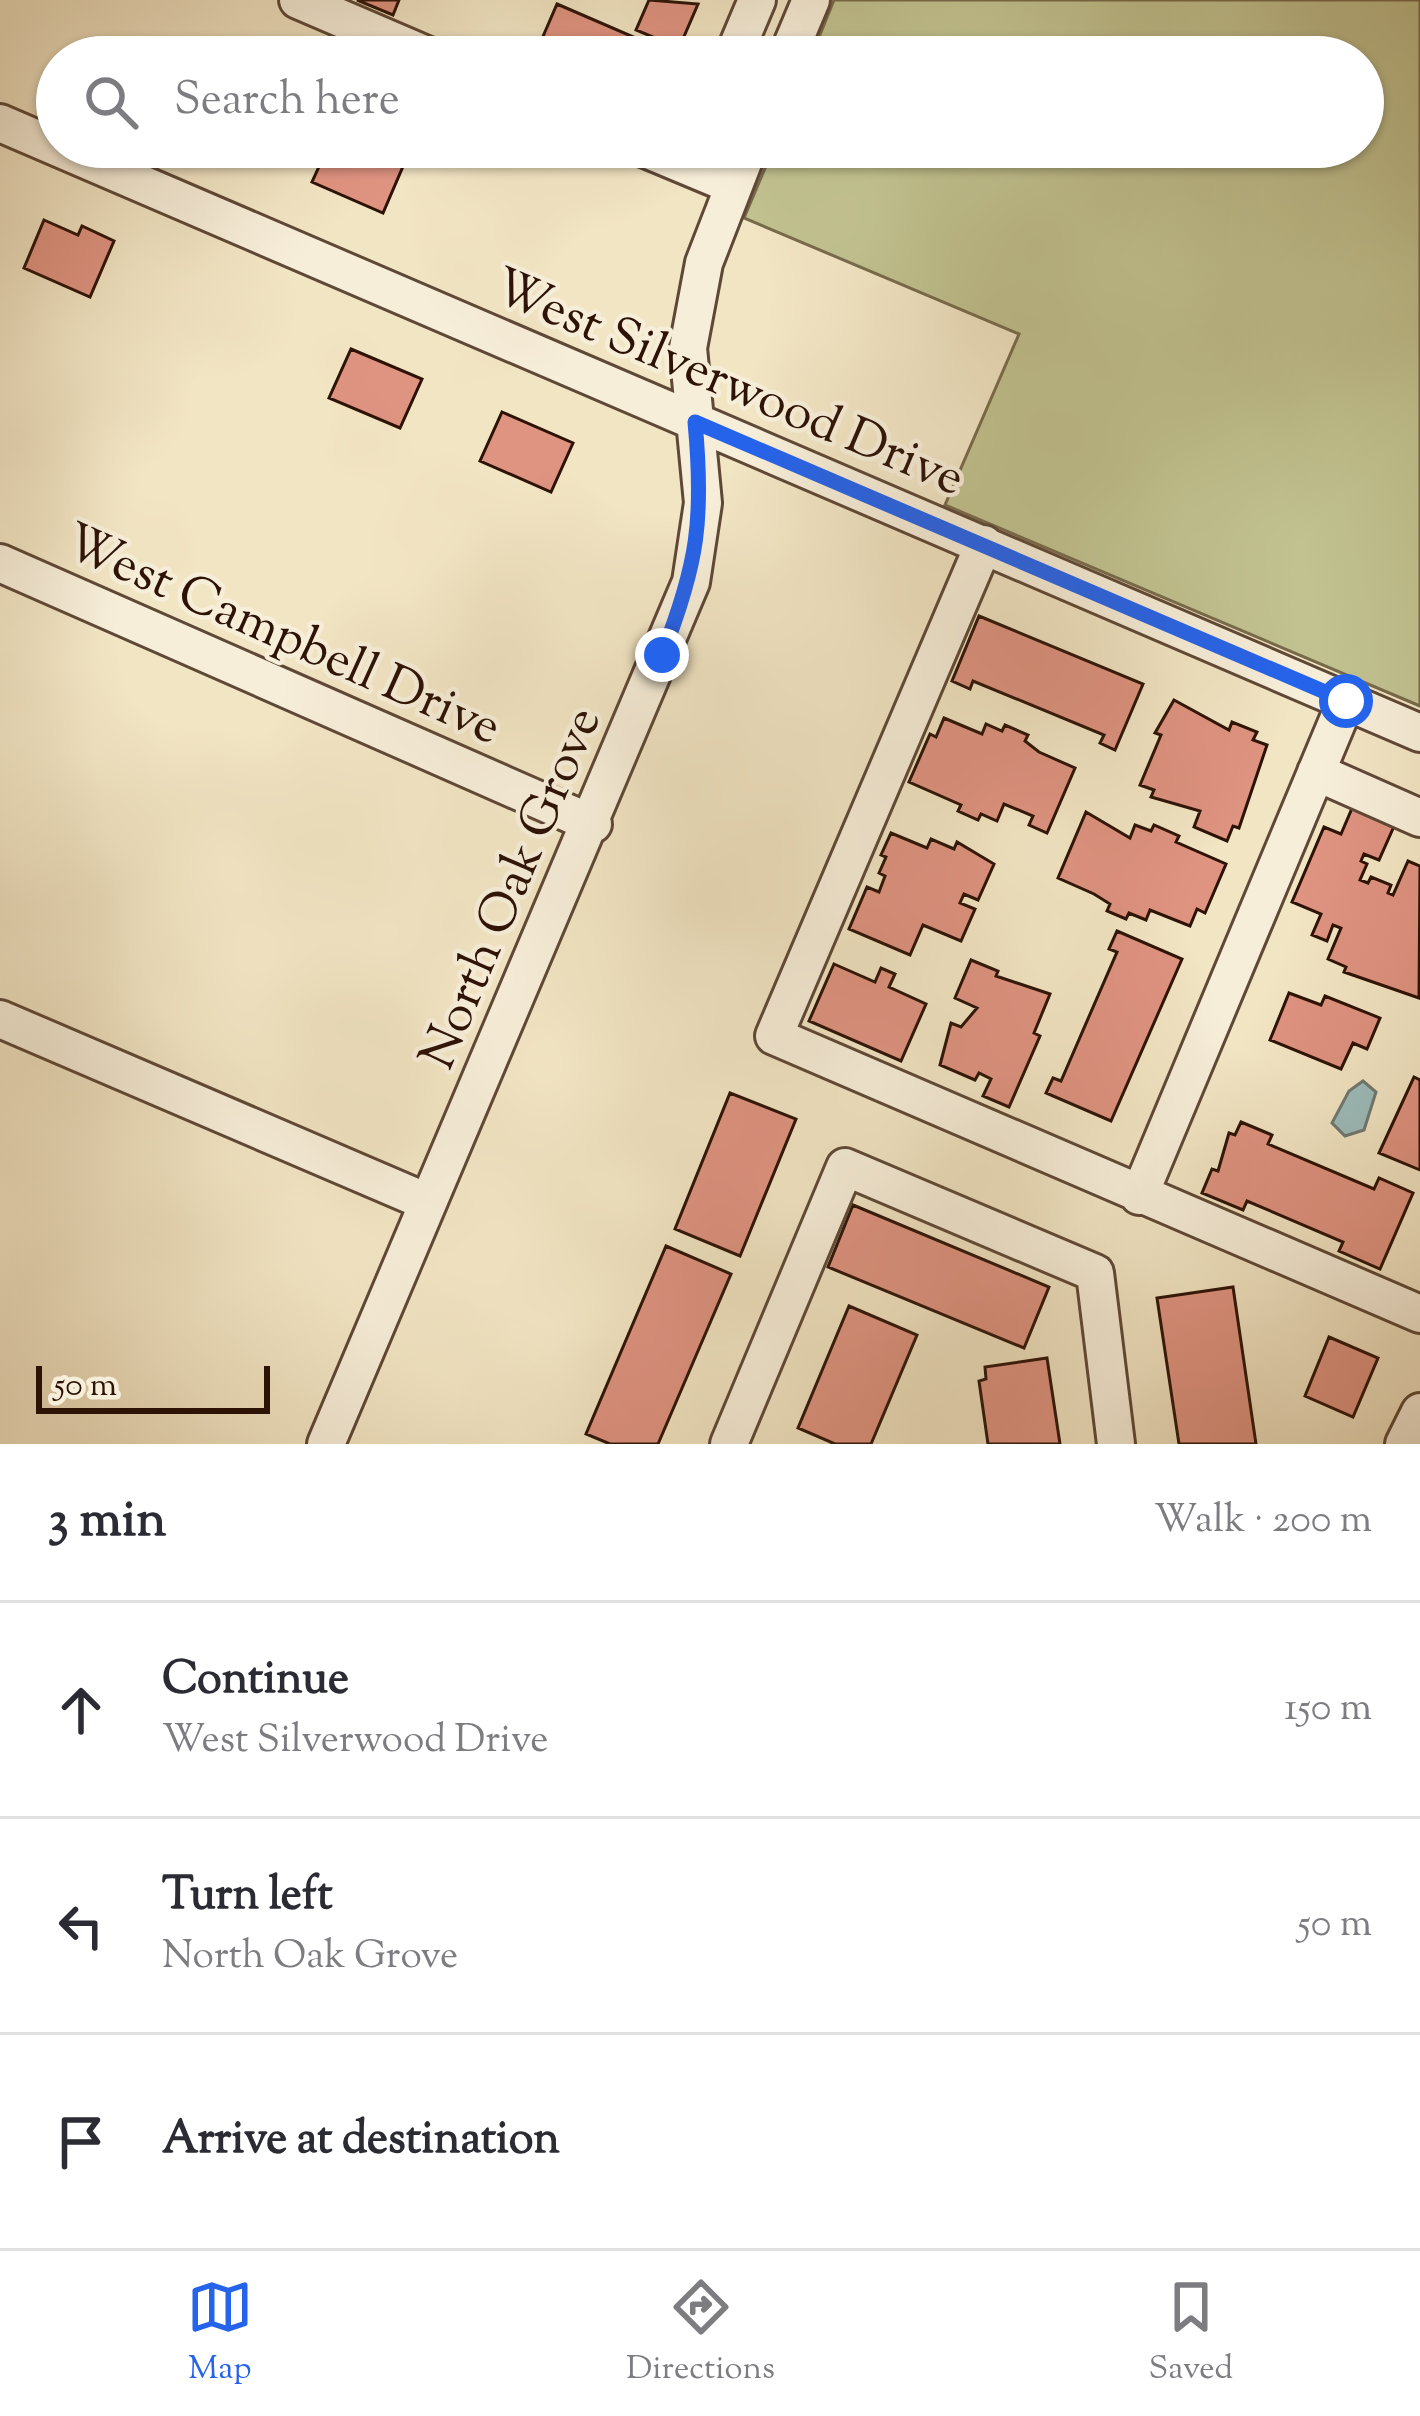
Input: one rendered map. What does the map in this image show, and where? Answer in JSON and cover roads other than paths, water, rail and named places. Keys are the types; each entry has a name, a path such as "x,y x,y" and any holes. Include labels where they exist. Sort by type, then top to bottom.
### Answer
{"street":[{"path":"298,0 382,36"},
{"path":"742,36 757,0"},
{"path":"796,36 811,0"},
{"name":"West Silverwood Drive","path":"0,123 36,138"},
{"name":"West Silverwood Drive","path":"105,168 1420,733"},
{"path":"707,168 732,185"},
{"name":"North Oak Grove","path":"326,1444 593,824 691,582 703,502 688,348 704,263 740,168"},
{"path":"984,544 774,1036 1420,1314"},
{"name":"West Campbell Drive","path":"0,563 593,824"},
{"path":"1139,1196 1346,701"},
{"path":"1316,772 1420,818"},
{"path":"0,1019 427,1202"},
{"path":"729,1444 845,1167 1095,1273 1116,1444"},
{"path":"1404,1444 1420,1412"}],"water":[{"path":"1363,1081 1376,1092 1364,1130 1345,1136 1332,1123 1349,1091"}]}
